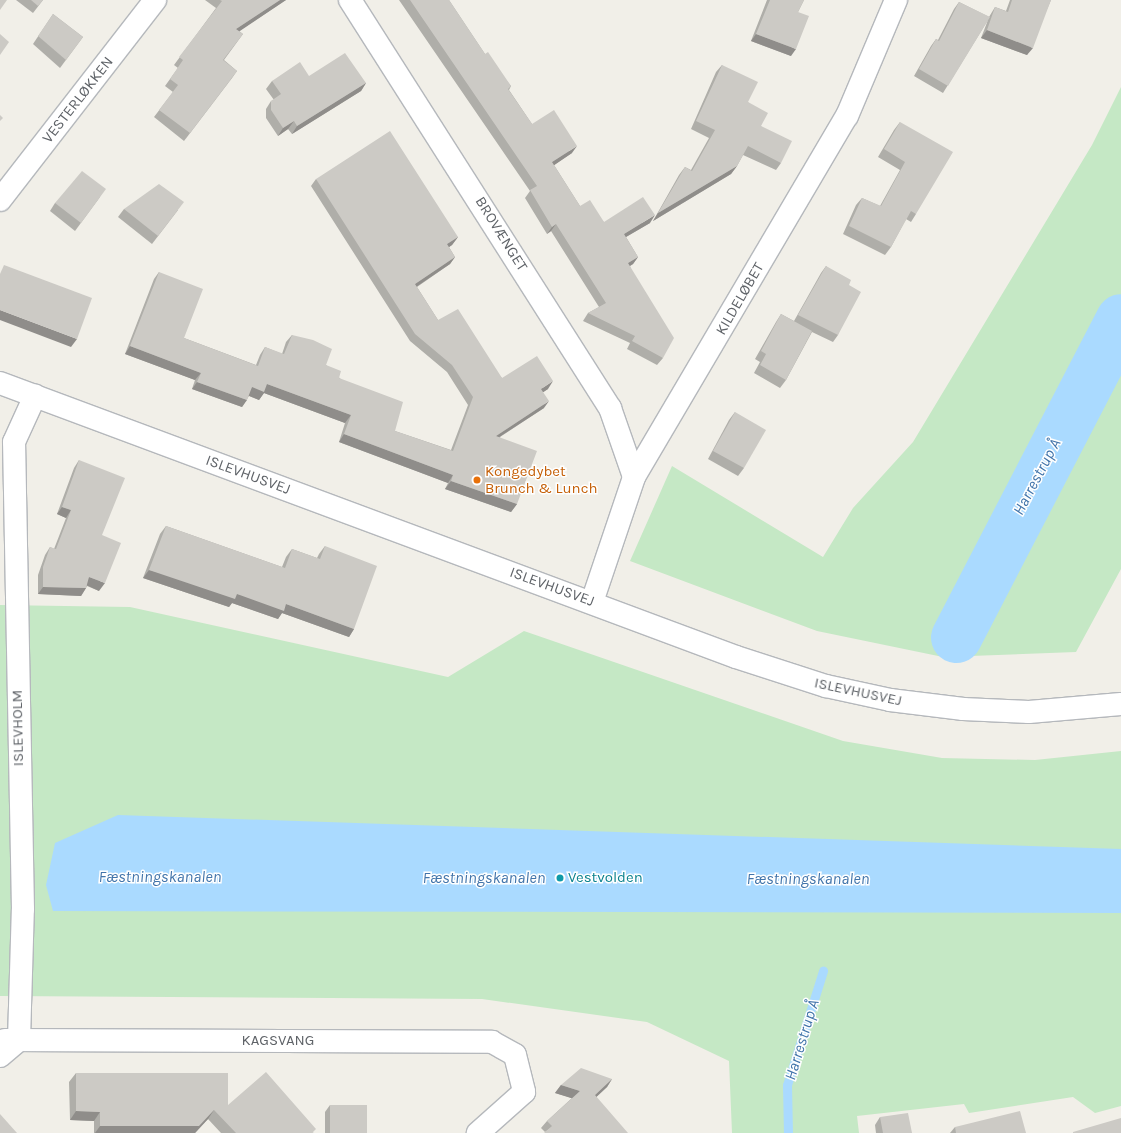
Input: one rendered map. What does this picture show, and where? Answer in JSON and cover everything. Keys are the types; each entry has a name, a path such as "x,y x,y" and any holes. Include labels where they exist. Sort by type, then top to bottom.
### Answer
{"street":[{"name":"VESTERLØKKEN","path":"0,200 155,0"},
{"name":"BROVÆNGET","path":"350,0 610,408 634,477"},
{"name":"KILDELØBET","path":"592,602 634,477 847,116 896,0"},
{"name":"ISLEVHUSVEJ","path":"0,383 744,659 826,686 890,700 963,709 1030,712 1121,704"},
{"name":"ISLEVHOLM","path":"9,1040 23,909 8,581 14,442 35,396"},
{"path":"0,1056 9,1040"},
{"name":"KAGSVANG","path":"9,1040 492,1042 515,1055 524,1092 478,1133"}],"green space":[{"path":"1121,87 1121,569 1076,652 943,657 817,631 630,561 672,466 823,557 853,508 913,442 1092,145"},
{"name":"Vestvolden","path":"0,605 130,607 448,677 524,631 843,741 942,758 1035,760 1121,751 1121,1106 1095,1113 1073,1097 969,1113 964,1104 857,1116 859,1133 732,1133 729,1061 647,1022 482,999 0,996"}],"water":[{"name":"Fæstningskanalen","path":"118,815 1121,849 1121,913 53,911 46,885 55,843"}],"building":[{"path":"0,0 7,0 0,10"},
{"path":"31,0 43,0 38,6"},
{"path":"220,0 280,0 236,29 243,34 223,60 237,71 190,133 159,110 178,85 170,79 183,60 179,57 222,1"},
{"path":"410,0 449,0 485,54 488,52 511,86 508,89 532,124 554,110 577,146 552,162 580,206 590,200 604,222 643,197 655,215 624,234 638,257 628,263 674,338 663,358 632,341 635,336 588,313 606,303 556,224 552,227 530,190 537,186"},
{"path":"770,0 804,0 798,12 809,16 796,49 756,34"},
{"path":"1012,0 1051,0 1033,48 987,30 995,7 1008,12"},
{"path":"959,2 990,17 948,86 919,69 936,39 939,41"},
{"path":"53,14 83,37 66,60 38,36"},
{"path":"0,34 9,42 0,55"},
{"path":"345,53 366,83 297,126 294,121 283,128 271,110 271,101 281,94 272,81 300,62 309,76"},
{"path":"722,65 758,82 748,102 768,113 761,126 792,141 781,163 748,146 737,166 658,213 685,167 692,171 715,130 696,121"},
{"path":"900,122 953,152 916,214 911,211 891,247 849,226 862,198 881,206 905,162 884,149"},
{"path":"390,131 458,237 447,244 455,257 415,284 438,320 458,309 502,378 537,356 553,381 541,389 549,401 496,436 537,451 517,504 451,481 453,475 344,434 351,415 267,384 264,392 252,387 247,400 197,382 201,373 130,346 159,272 203,289 184,338 258,366 265,347 284,354 292,335 313,340 332,349 326,365 341,371 339,378 403,402 395,431 453,451 473,397 452,365 415,334 316,179"},
{"path":"82,171 106,189 81,223 55,203"},
{"path":"159,184 184,202 158,236 124,209"},
{"path":"4,265 92,298 77,339 0,310 0,274"},
{"path":"826,266 851,280 849,285 861,292 838,335 798,315"},
{"path":"781,314 812,331 786,380 760,365 766,354 761,351"},
{"path":"735,412 766,430 744,468 713,451"},
{"path":"79,460 125,478 102,535 121,543 105,583 89,577 86,588 43,587 43,567 50,547 56,549 71,510 62,507"},
{"path":"166,526 285,568 292,549 320,559 325,546 377,566 354,629 286,604 284,611 237,594 235,599 149,570"},
{"path":"581,1068 612,1079 595,1095 628,1133 544,1133 552,1126 547,1121 580,1091 561,1085"},
{"path":"266,1072 316,1129 312,1133 236,1133 214,1110 199,1126 100,1126 100,1112 76,1111 76,1073 228,1073 228,1105"},
{"path":"330,1105 367,1105 367,1133 330,1133"},
{"path":"1020,1111 1026,1133 956,1133 955,1127"},
{"path":"908,1113 912,1133 883,1133 880,1117"},
{"path":"0,1114 17,1133 0,1133"},
{"path":"1121,1118 1121,1133 1073,1133 1073,1132"}],"waterway":[{"name":"Harrestrup Å","path":"956,637 1121,319"},
{"name":"Harrestrup Å","path":"788,1133 787,1085 823,971"}],"place":[{"name":"Kongedybet Brunch & Lunch","path":"477,480"},
{"name":"Vestvolden","path":"560,878"}]}
